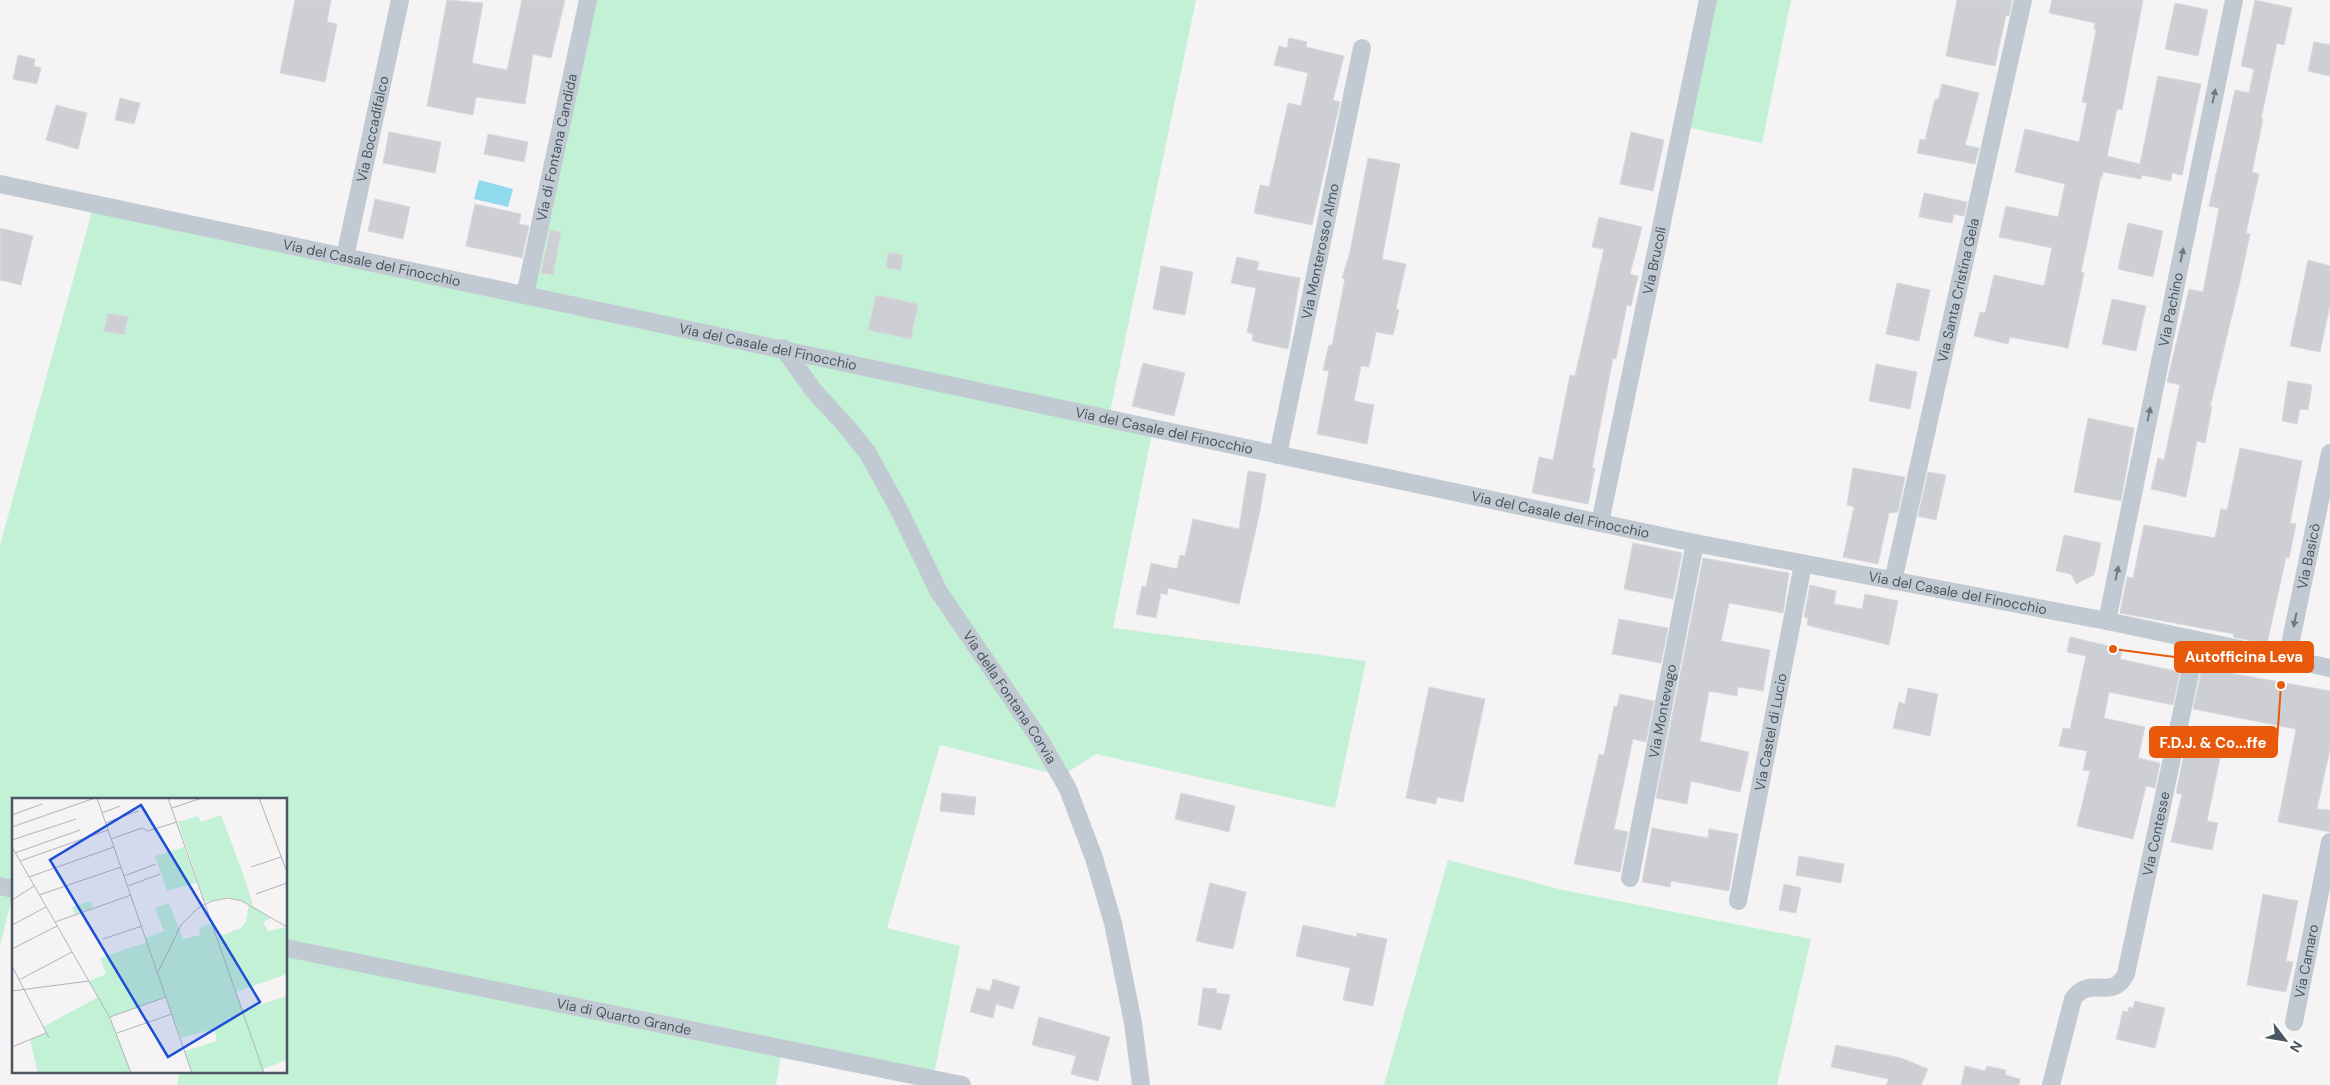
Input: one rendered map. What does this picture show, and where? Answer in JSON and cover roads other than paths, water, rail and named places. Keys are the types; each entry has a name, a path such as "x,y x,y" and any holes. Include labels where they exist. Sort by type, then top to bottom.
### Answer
{"street":[{"name":"Via Boccadifalco","path":"345,257 400,0"},
{"name":"Via di Fontana Candida","path":"525,295 588,0"},
{"name":"Via Brucoli","path":"1600,523 1708,0"},
{"name":"Via Santa Cristina Gela","path":"1893,581 2023,0"},
{"name":"Via Pachino","path":"2107,621 2234,0"},
{"name":"Via Monterosso Almo","path":"1278,455 1362,48"},
{"name":"Via del Casale del Finocchio","path":"0,184 783,348 1695,543 2107,621 2330,668"},
{"name":"Via della Fontana Corvia","path":"783,348 814,391 867,452 944,601 1043,744 1068,789 1094,858 1114,923 1133,1022 1141,1085"},
{"name":"Via Basicò","path":"2286,659 2330,453"},
{"name":"Via Montevago","path":"1630,878 1695,543"},
{"name":"Via Castel di Lucio","path":"1738,901 1803,564"},
{"name":"Via Contesse","path":"2051,1085 2069,1007 2080,991 2090,986 2104,989 2113,988 2121,982 2126,974 2197,641"},
{"name":"Via Camaro","path":"2294,1022 2330,842"},
{"name":"Via di Quarto Grande","path":"288,948 962,1085"}],"water":[{"path":"479,180 513,189 508,207 474,199"}],"place":[{"name":"Autofficina Leva","path":"2113,649"},
{"name":"F.D.J. & Co...ffe","path":"2281,685"}]}
